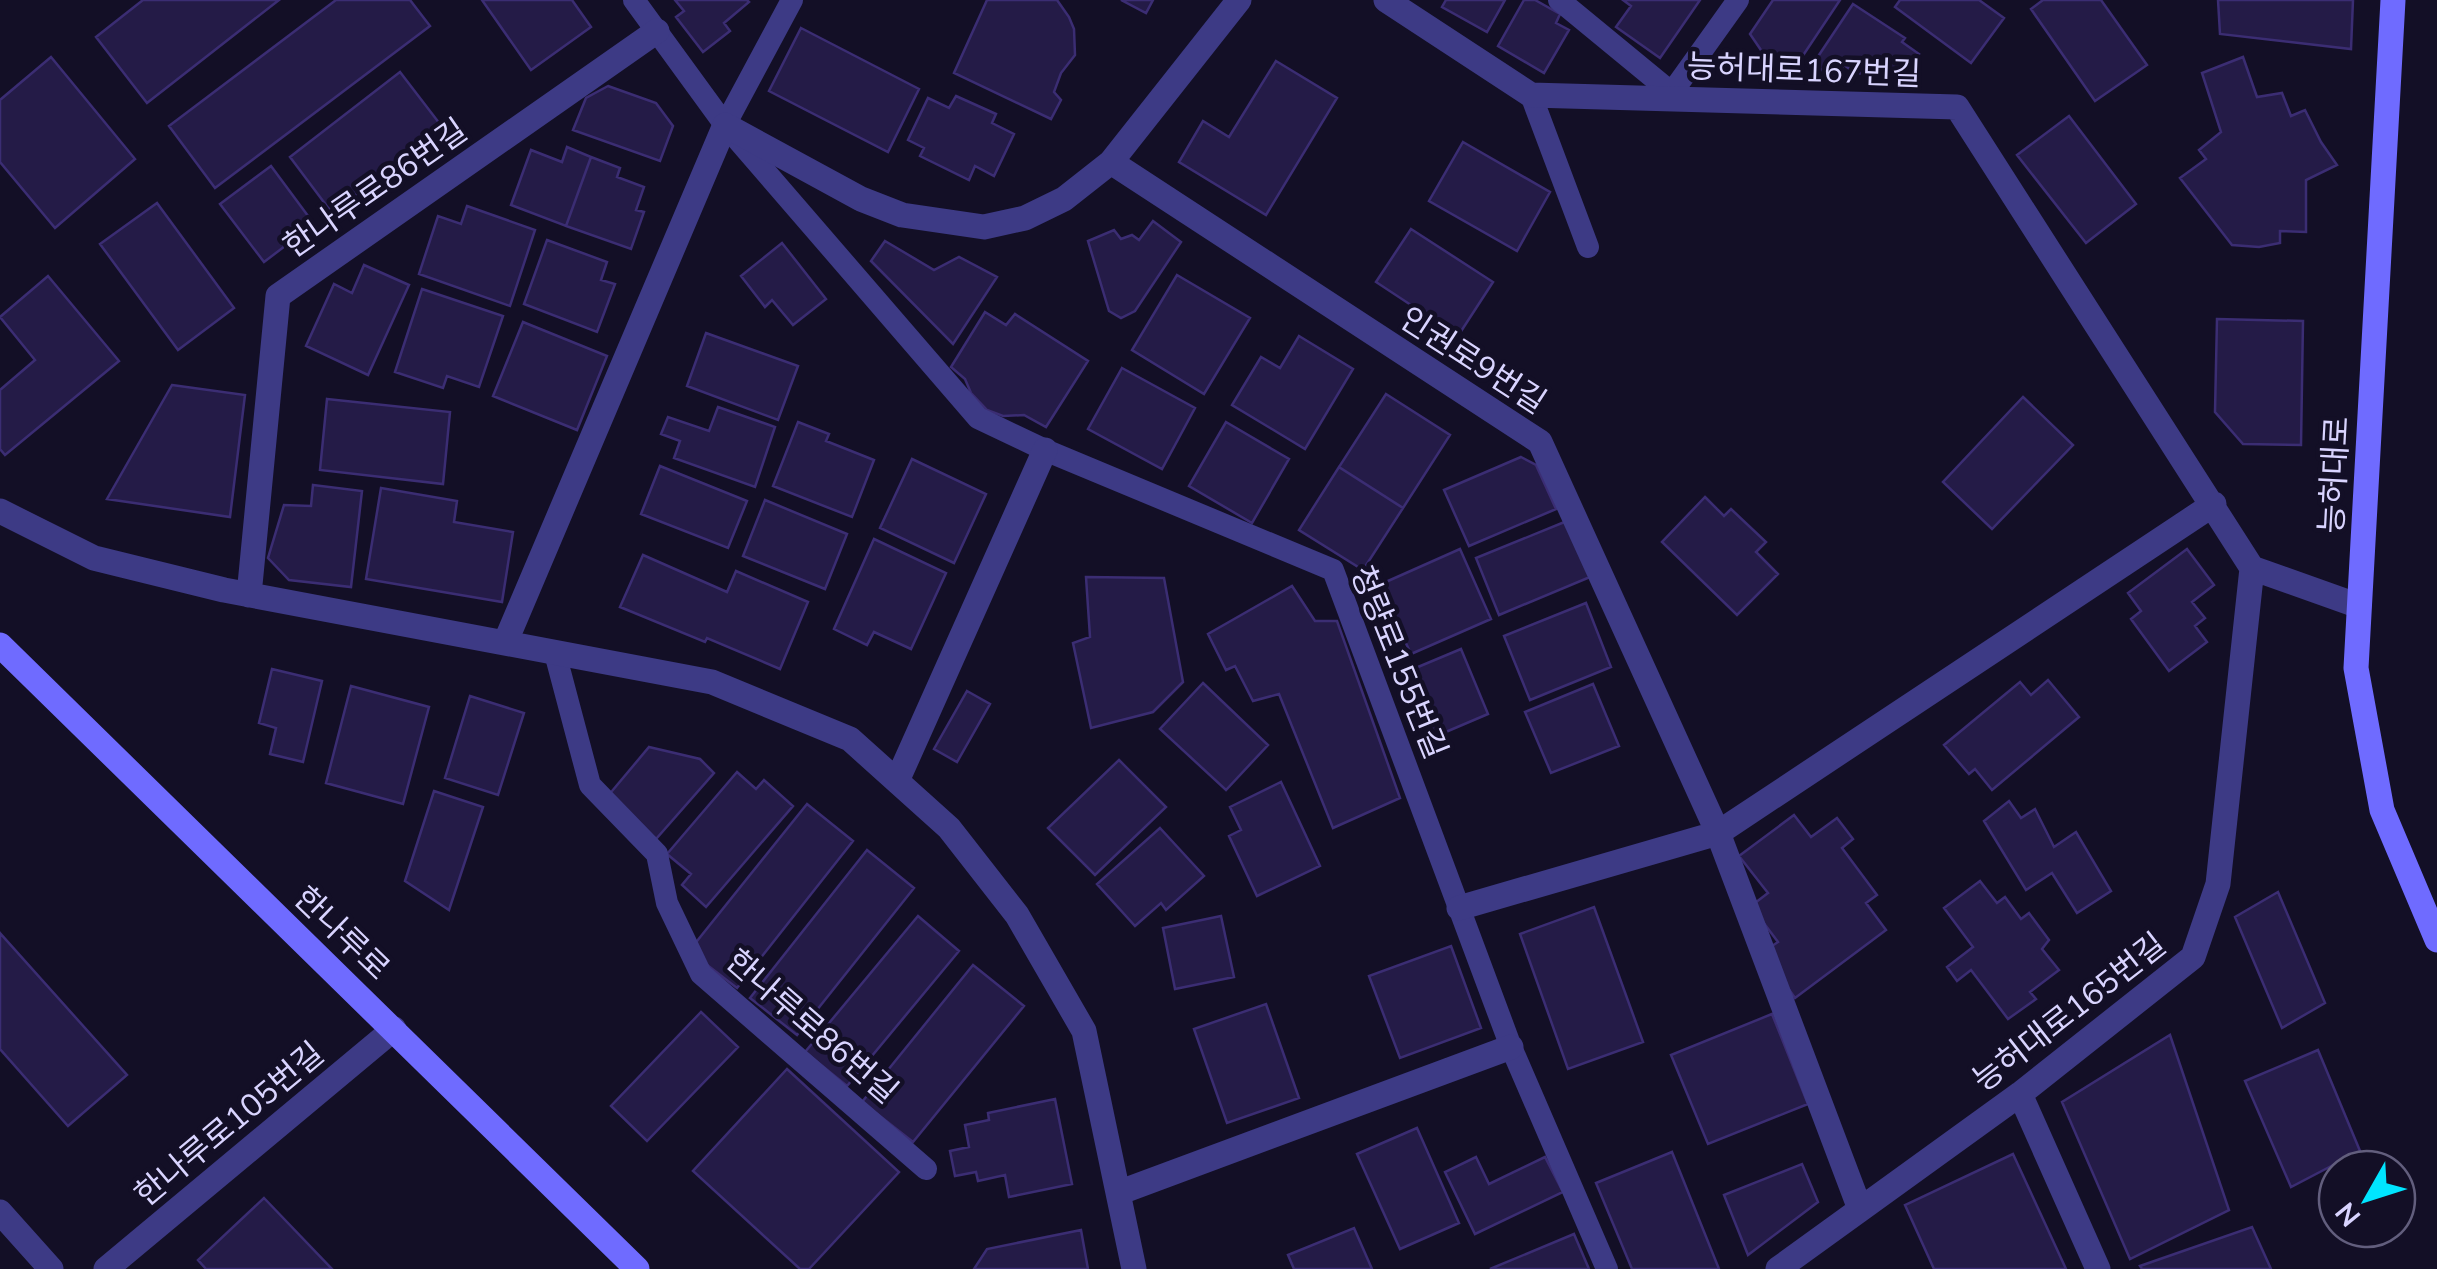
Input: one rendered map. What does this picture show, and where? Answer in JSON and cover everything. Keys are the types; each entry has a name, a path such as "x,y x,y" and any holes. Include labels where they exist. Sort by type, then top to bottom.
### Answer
{"main road":[{"name":"능허대로","path":"2393,0 2356,668 2382,810 2437,940"},
{"name":"한나루로","path":"0,646 637,1269"}],"street":[{"path":"505,643 725,126 861,199 902,215 984,227 1025,218 1064,199 1111,162 1239,0"},
{"path":"1386,0 1531,95"},
{"name":"한나루로86번길","path":"249,595 278,296 657,31"},
{"name":"능허대로167번길","path":"1531,95 1957,107 2252,568"},
{"name":"인권로9번길","path":"1111,162 1540,442 1718,833"},
{"path":"896,781 1046,450"},
{"path":"1459,908 1718,833 2214,504"},
{"path":"0,511 94,558 249,595 712,682 850,739 949,828 1017,915 1084,1031 1134,1269"},
{"path":"2252,568 2359,606"},
{"name":"능허대로165번길","path":"1778,1269 2020,1094 2193,956 2218,884 2252,568"},
{"path":"1718,833 1860,1209"},
{"name":"한나루로105번길","path":"106,1269 394,1029"},
{"path":"1118,1193 1511,1047"},
{"path":"2020,1094 2098,1269"},
{"path":"0,1212 51,1269"}],"lane":[{"name":"청량로155번길","path":"634,0 725,126 978,418 1333,570 1511,1047 1607,1269"},
{"path":"725,126 792,0"},
{"path":"1559,0 1670,96 1738,0"},
{"path":"1531,95 1588,247"},
{"name":"한나루로86번길","path":"555,652 590,785 657,854 667,903 700,974 926,1169"}],"building":[{"path":"143,0 279,0 147,103 96,37"},
{"path":"336,0 410,0 430,26 215,188 169,126"},
{"path":"482,0 572,0 591,27 531,70"},
{"path":"675,0 749,2 724,23 730,31 703,52 676,17 684,11"},
{"path":"987,0 1057,0 1069,17 1074,29 1075,55 1061,73 1054,92 1061,100 1051,119 954,73"},
{"path":"1121,0 1153,0 1146,13"},
{"path":"1446,0 1505,0 1487,32 1442,7"},
{"path":"1524,0 1535,0 1560,14 1556,23 1569,30 1544,73 1498,46"},
{"path":"1623,0 1700,0 1660,58 1616,27 1631,6"},
{"path":"1773,0 1840,0 1792,72 1763,53 1750,34"},
{"path":"1900,0 1979,0 2004,18 1971,63 1895,7"},
{"path":"2043,0 2101,0 2147,65 2095,101 2031,9"},
{"path":"2218,0 2353,0 2351,49 2220,34"},
{"path":"1853,4 1905,38 1902,42 1919,54 1904,76 1855,73 1844,65 1835,79 1813,64"},
{"path":"801,28 919,89 888,152 769,91"},
{"path":"51,57 135,159 55,228 0,162 0,100"},
{"path":"2243,57 2257,97 2282,93 2291,116 2305,110 2337,165 2306,180 2306,232 2280,231 2280,243 2259,247 2232,245 2180,178 2206,159 2199,150 2221,132 2202,73"},
{"path":"1276,61 1337,98 1266,215 1179,162 1203,121 1229,137"},
{"path":"400,72 443,128 332,213 290,157"},
{"path":"608,86 656,103 673,126 660,161 573,130 586,98"},
{"path":"956,96 996,114 992,123 1014,134 994,176 975,166 969,180 920,156 924,148 908,140 928,98 949,108"},
{"path":"2069,116 2136,204 2086,243 2017,155"},
{"path":"1463,142 1550,192 1517,251 1429,201"},
{"path":"567,147 591,157 566,226 511,205 531,150 562,162"},
{"path":"591,157 620,168 617,177 644,187 636,210 644,212 631,249 566,226"},
{"path":"271,166 314,224 264,262 220,204"},
{"path":"157,203 234,308 178,350 100,244"},
{"path":"467,206 535,230 510,306 419,274 438,216 461,224"},
{"path":"1153,221 1181,242 1135,311 1121,318 1109,311 1088,241 1114,230 1121,239 1132,235 1139,240"},
{"path":"1411,229 1493,282 1458,336 1376,282"},
{"path":"547,240 607,262 601,280 615,284 597,332 524,304"},
{"path":"885,241 934,270 959,257 997,277 953,344 871,261"},
{"path":"782,243 826,299 793,325 772,300 765,307 741,276"},
{"path":"364,265 409,285 368,375 306,346 334,284 352,293"},
{"path":"1177,275 1250,318 1204,394 1132,350"},
{"path":"48,276 119,361 5,455 0,449 0,390 35,360 0,317"},
{"path":"422,289 503,316 479,387 447,376 443,388 395,372"},
{"path":"985,312 1006,325 1015,314 1088,361 1046,427 1024,415 1003,416 987,410 971,393 965,379 951,367"},
{"path":"2217,319 2303,321 2301,445 2243,444 2215,412"},
{"path":"523,322 607,356 577,430 493,396"},
{"path":"706,333 798,366 778,420 687,386"},
{"path":"1299,336 1353,369 1305,449 1232,405 1261,357 1280,368"},
{"path":"1122,368 1195,408 1162,469 1088,429"},
{"path":"172,385 245,395 230,517 107,499"},
{"path":"1386,394 1450,435 1403,508 1339,467"},
{"path":"2023,397 2073,445 1992,529 1943,482"},
{"path":"327,399 450,412 443,484 320,470"},
{"path":"718,407 775,427 755,487 674,458 680,441 661,434 668,417 709,431"},
{"path":"798,422 829,434 826,441 874,460 852,517 773,486"},
{"path":"1226,422 1289,459 1252,523 1189,486"},
{"path":"1521,457 1536,465 1556,509 1469,546 1444,490"},
{"path":"912,459 986,494 954,563 880,528"},
{"path":"660,466 747,501 728,548 641,514"},
{"path":"1339,467 1403,508 1363,570 1299,530"},
{"path":"313,485 362,491 351,587 289,580 268,558 284,505 311,506"},
{"path":"381,488 457,501 454,522 513,532 502,602 366,579"},
{"path":"1705,497 1724,516 1731,509 1766,542 1756,552 1778,574 1737,615 1662,542"},
{"path":"765,500 847,534 825,589 743,556"},
{"path":"1567,521 1590,577 1499,615 1476,558"},
{"path":"874,539 946,573 911,649 874,632 867,645 834,629"},
{"path":"1460,549 1491,619 1411,654 1379,585"},
{"path":"2187,549 2214,585 2192,602 2205,618 2195,626 2207,642 2169,671 2131,619 2141,611 2128,593"},
{"path":"643,555 727,592 736,571 808,602 780,669 620,607"},
{"path":"1086,577 1164,578 1183,682 1153,712 1091,728 1073,643 1090,637"},
{"path":"1292,586 1315,621 1337,621 1400,798 1333,828 1279,694 1253,701 1235,666 1226,670 1208,634"},
{"path":"1586,603 1611,667 1530,700 1504,636"},
{"path":"1461,649 1488,714 1434,737 1406,672"},
{"path":"272,669 322,681 303,762 270,754 276,728 259,723"},
{"path":"2048,680 2079,717 1992,790 1975,769 1969,774 1944,745 2020,682 2031,695"},
{"path":"1203,683 1268,745 1226,790 1160,729"},
{"path":"1593,684 1619,746 1551,773 1525,712"},
{"path":"351,686 429,707 403,804 326,783"},
{"path":"967,691 990,704 957,762 934,749"},
{"path":"470,696 524,713 498,795 445,778"},
{"path":"649,747 700,759 714,773 656,839 607,797"},
{"path":"1119,760 1166,807 1095,875 1048,828"},
{"path":"737,772 756,789 764,780 793,806 706,907 682,885 691,874 667,854"},
{"path":"1281,782 1320,866 1257,896 1229,836 1241,830 1230,807"},
{"path":"434,791 483,807 449,910 405,881"},
{"path":"2009,801 2021,818 2035,809 2054,847 2076,832 2111,891 2077,913 2052,873 2026,890 1984,821"},
{"path":"807,804 853,841 737,988 689,951"},
{"path":"1794,815 1811,837 1837,818 1853,839 1842,848 1877,895 1866,903 1886,930 1795,998 1771,964 1769,948 1778,942 1751,906 1768,893 1739,856"},
{"path":"1160,828 1204,876 1166,910 1161,903 1135,926 1097,884"},
{"path":"867,850 914,888 797,1035 750,998"},
{"path":"1980,881 1997,903 2005,897 2021,919 2029,913 2049,940 2042,949 2059,970 2030,992 2036,999 2008,1019 1971,970 1957,981 1947,967 1973,947 1944,908"},
{"path":"2278,892 2325,1003 2282,1028 2235,917"},
{"path":"1594,907 1643,1042 1568,1069 1520,934"},
{"path":"918,916 959,951 847,1086 805,1052"},
{"path":"1221,916 1234,977 1175,989 1163,928"},
{"path":"0,933 127,1075 68,1126 0,1049"},
{"path":"1451,946 1481,1028 1400,1058 1369,976"},
{"path":"973,965 1024,1006 913,1142 862,1102"},
{"path":"1266,1004 1299,1098 1227,1123 1194,1029"},
{"path":"701,1012 738,1047 647,1141 611,1106"},
{"path":"1772,1014 1808,1104 1708,1144 1671,1055"},
{"path":"2170,1035 2229,1210 2130,1259 2062,1102"},
{"path":"2318,1050 2359,1149 2317,1149 2317,1173 2291,1187 2245,1081"},
{"path":"787,1069 899,1172 809,1269 800,1269 693,1171"},
{"path":"1055,1099 1072,1184 1009,1197 1005,1175 978,1181 976,1172 955,1176 950,1151 969,1147 965,1125 989,1120 988,1113"},
{"path":"1417,1128 1459,1223 1400,1249 1357,1154"},
{"path":"1672,1152 1719,1269 1632,1269 1596,1183"},
{"path":"2013,1154 2066,1269 1934,1269 1905,1205"},
{"path":"1476,1157 1489,1184 1545,1157 1563,1192 1475,1234 1445,1172"},
{"path":"1802,1164 1818,1202 1748,1255 1724,1195"},
{"path":"264,1198 332,1269 206,1269 198,1260"},
{"path":"2252,1227 2271,1269 2140,1266"},
{"path":"1354,1228 1372,1269 1294,1269 1288,1255"},
{"path":"1081,1230 1088,1269 974,1269 987,1249"},
{"path":"1574,1234 1589,1269 1490,1269"}]}
